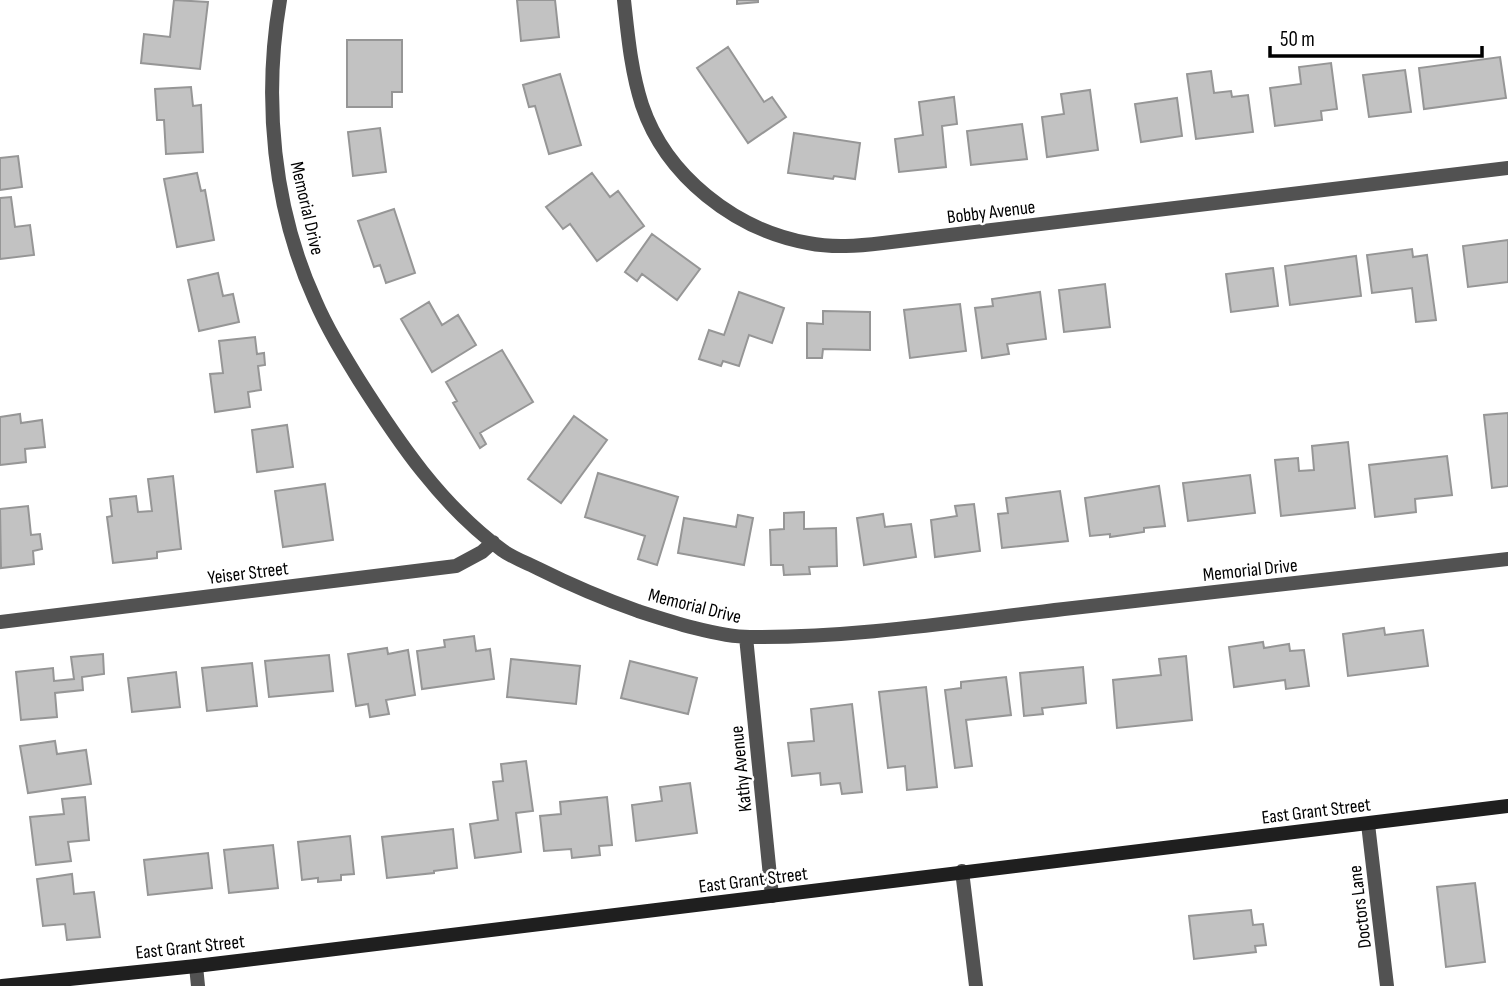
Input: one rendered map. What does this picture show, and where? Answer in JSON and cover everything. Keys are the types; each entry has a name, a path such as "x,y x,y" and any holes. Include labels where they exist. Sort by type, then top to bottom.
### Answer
{"main road":[{"name":"East Grant Street","path":"2,986 120,980 195,966 1508,806"}],"street":[{"name":"Memorial Drive","path":"280,0 273,63 272,121 287,214 314,298 331,333 385,421 422,472 461,514 515,557 610,601 666,619 746,637 856,633 1508,559"},
{"name":"Bobby Avenue","path":"625,0 632,72 643,108 659,141 681,172 708,197 739,219 772,234 808,244 845,247 883,243 1508,167"},
{"name":"Yeiser Street","path":"0,622 456,566 482,552 493,542"},
{"name":"Kathy Avenue","path":"746,637 772,896"},
{"name":"Doctors Lane","path":"1368,824 1387,986"},
{"path":"962,871 976,986"},
{"path":"195,966 198,986"}],"building":[{"path":"174,0 208,2 200,69 141,63 144,34 170,37"},
{"path":"517,0 555,0 559,37 521,41"},
{"path":"737,0 758,0 758,2 737,4"},
{"path":"347,40 402,40 402,92 392,92 392,107 347,107"},
{"path":"728,47 764,102 772,97 786,117 748,143 697,68"},
{"path":"1500,57 1506,98 1424,109 1419,68"},
{"path":"1331,63 1337,109 1321,111 1322,120 1275,126 1270,88 1301,84 1299,67"},
{"path":"1405,70 1411,112 1369,117 1363,75"},
{"path":"1211,71 1214,93 1231,91 1232,97 1248,95 1253,132 1196,139 1187,74"},
{"path":"560,74 581,145 549,154 535,106 529,107 523,85"},
{"path":"191,87 193,106 201,105 203,152 166,154 164,120 157,120 155,89"},
{"path":"1090,90 1098,150 1047,157 1042,117 1064,114 1061,94"},
{"path":"954,97 957,124 942,126 946,167 899,172 895,139 923,135 919,102"},
{"path":"1177,98 1182,136 1141,142 1135,104"},
{"path":"1022,124 1027,159 971,165 967,131"},
{"path":"380,128 386,172 353,176 348,132"},
{"path":"794,133 860,143 855,179 788,173"},
{"path":"18,156 22,187 0,190 0,158"},
{"path":"197,173 201,191 205,190 214,240 177,247 164,179"},
{"path":"592,173 610,197 618,191 644,226 597,261 570,224 563,229 546,207"},
{"path":"11,197 15,227 30,225 34,255 0,259 0,198"},
{"path":"394,209 415,273 386,283 380,265 374,267 358,221"},
{"path":"652,234 700,269 677,300 642,274 637,281 625,272"},
{"path":"1508,240 1508,282 1468,287 1463,246"},
{"path":"1412,249 1413,257 1427,255 1436,320 1416,322 1412,288 1372,293 1367,255"},
{"path":"1356,256 1361,296 1290,305 1285,266"},
{"path":"1273,268 1278,306 1231,312 1226,274"},
{"path":"218,273 223,296 233,294 239,322 199,331 188,280"},
{"path":"1105,284 1110,327 1064,332 1059,290"},
{"path":"739,292 784,308 772,343 749,335 739,366 723,361 721,366 699,359 709,330 724,335"},
{"path":"1040,292 1046,339 1007,344 1009,354 982,358 975,308 993,306 992,299"},
{"path":"429,302 442,325 458,315 476,345 432,372 401,319"},
{"path":"960,304 966,351 910,358 904,310"},
{"path":"823,311 870,312 870,350 823,349 822,358 807,358 807,323 823,324"},
{"path":"255,337 257,354 264,353 265,365 258,366 261,390 248,392 250,407 215,412 210,374 223,373 219,341"},
{"path":"502,350 533,402 480,433 486,444 480,448 453,403 457,401 446,382"},
{"path":"1508,413 1508,486 1492,488 1484,415"},
{"path":"20,414 21,423 42,420 45,447 25,449 26,462 0,465 0,417"},
{"path":"574,416 607,440 561,503 528,479"},
{"path":"287,425 293,467 257,472 252,430"},
{"path":"1348,442 1355,508 1281,516 1275,460 1298,458 1299,471 1314,470 1312,446"},
{"path":"1447,456 1452,495 1415,499 1416,512 1375,517 1369,465"},
{"path":"598,473 678,497 657,565 638,559 645,536 585,517"},
{"path":"1250,475 1255,513 1188,521 1183,483"},
{"path":"173,476 181,549 157,552 157,558 113,563 107,517 112,516 110,499 136,496 138,512 152,511 148,479"},
{"path":"325,484 333,540 283,547 275,491"},
{"path":"1159,486 1165,526 1144,528 1144,532 1110,537 1110,534 1090,536 1085,498"},
{"path":"1060,491 1068,541 1002,548 998,514 1008,513 1006,498"},
{"path":"974,504 980,551 935,557 931,520 957,516 955,506"},
{"path":"28,506 31,535 40,534 42,549 33,551 34,564 1,568 0,509"},
{"path":"804,512 804,529 836,528 837,566 809,567 810,574 784,575 783,565 771,565 770,530 784,529 784,513"},
{"path":"883,514 885,527 911,524 916,557 864,565 857,518"},
{"path":"738,515 753,518 744,565 678,553 684,518 736,527"},
{"path":"1384,628 1385,635 1423,630 1428,666 1348,676 1343,634"},
{"path":"474,636 476,651 490,649 494,679 422,689 417,651 445,647 444,640"},
{"path":"1263,642 1264,648 1289,644 1290,651 1304,650 1309,686 1286,689 1285,680 1234,687 1229,647"},
{"path":"387,648 388,654 408,650 415,695 386,700 389,714 370,717 368,704 356,706 348,654"},
{"path":"103,654 104,674 82,677 83,690 55,693 57,717 21,720 16,672 53,668 54,681 74,679 71,657"},
{"path":"329,655 333,691 269,697 265,661"},
{"path":"1186,656 1192,720 1117,728 1113,680 1161,675 1159,659"},
{"path":"511,659 580,666 576,704 507,697"},
{"path":"630,661 697,678 688,714 621,698"},
{"path":"252,663 257,706 207,711 202,668"},
{"path":"1083,667 1086,703 1042,708 1043,714 1024,716 1020,673"},
{"path":"176,672 180,707 132,712 128,678"},
{"path":"1006,677 1011,715 966,720 972,766 955,768 945,690 961,688 961,682"},
{"path":"926,687 937,787 907,790 905,766 888,768 879,692"},
{"path":"852,704 862,792 842,794 840,783 821,785 820,773 792,776 788,743 814,741 811,709"},
{"path":"55,741 57,754 86,750 91,784 28,793 20,746"},
{"path":"526,761 533,811 516,813 521,852 475,858 470,824 498,820 493,782 503,781 501,764"},
{"path":"690,783 697,833 636,841 632,805 662,801 660,787"},
{"path":"85,797 89,840 68,842 71,861 36,865 30,817 64,814 62,799"},
{"path":"607,797 612,845 599,846 600,855 572,858 571,849 544,851 540,816 561,814 560,802"},
{"path":"453,829 457,868 387,878 382,837"},
{"path":"350,836 354,874 341,875 341,880 302,880 298,842"},
{"path":"273,845 278,888 229,893 224,850"},
{"path":"208,853 212,888 148,895 144,860"},
{"path":"72,874 74,894 94,892 100,937 67,940 65,924 43,926 37,879"},
{"path":"1475,883 1485,962 1446,967 1437,887"},
{"path":"1251,910 1253,925 1263,924 1266,945 1255,946 1256,952 1194,959 1189,916"}]}
